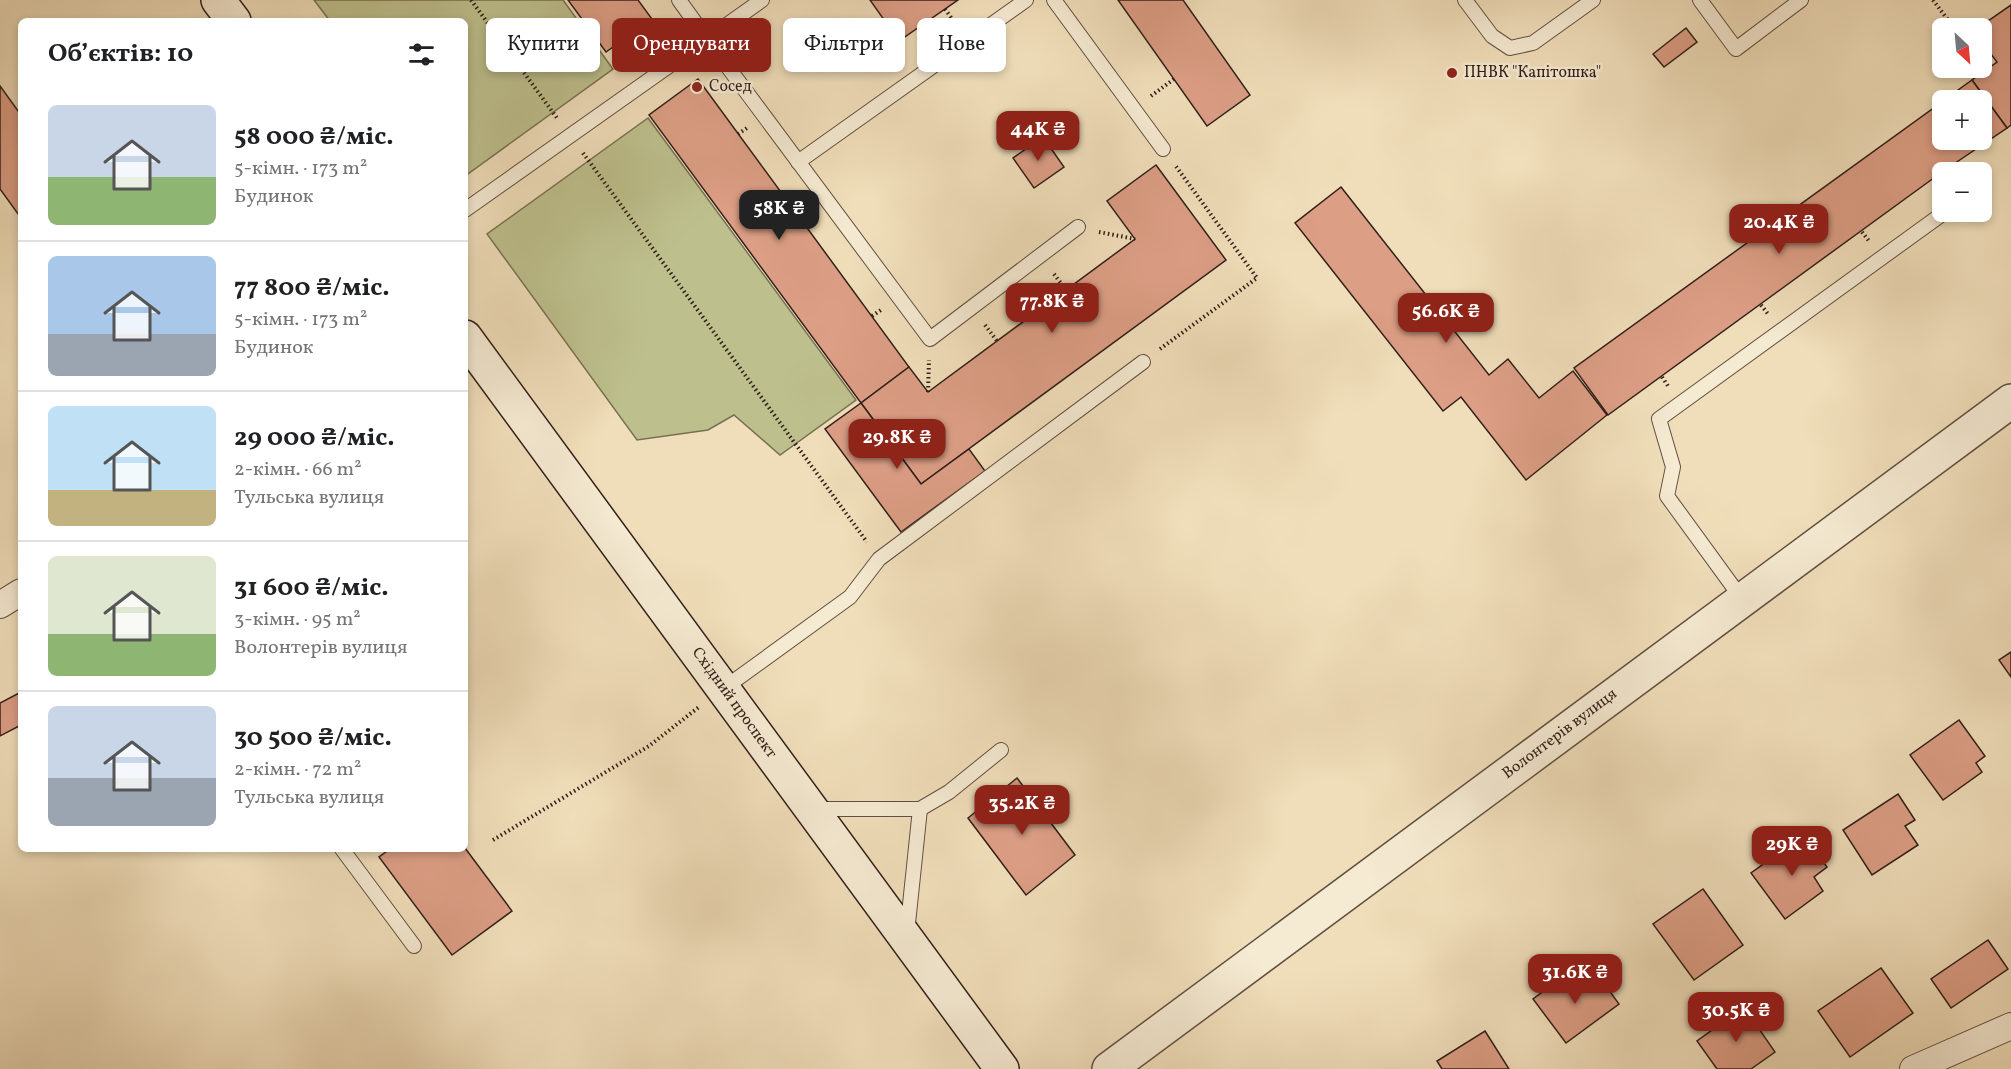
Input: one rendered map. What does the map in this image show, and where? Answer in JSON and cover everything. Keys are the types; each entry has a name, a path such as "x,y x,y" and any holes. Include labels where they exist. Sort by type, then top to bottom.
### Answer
{"street":[{"path":"218,0 232,18"},
{"name":"Східний проспект","path":"468,341 1002,1069"},
{"name":"Волонтерів вулиця","path":"1110,1069 2011,401"},
{"path":"0,605 18,594"},
{"path":"1913,1069 2011,1026"}],"lane":[{"path":"679,0 692,18"},
{"path":"737,18 762,0"},
{"path":"798,162 1026,0"},
{"path":"1054,0 1163,149"},
{"path":"1465,0 1492,36 1510,48 1533,42 1593,0"},
{"path":"1700,0 1736,49 1801,0"},
{"path":"468,208 660,72"},
{"path":"731,72 930,339 1077,227"},
{"path":"1742,599 1667,496 1673,467 1659,419 1932,221"},
{"path":"723,689 850,597 879,559 1143,362"},
{"path":"811,809 920,809 949,792 1001,750"},
{"path":"906,938 920,809"},
{"path":"344,852 414,946"}],"path":[{"path":"471,0 879,559"},
{"path":"1934,0 1947,18"},
{"path":"1143,362 1257,278 1163,149"},
{"path":"1077,227 1136,239"},
{"path":"927,392 930,339"},
{"path":"493,840 649,746 723,689"}],"green space":[{"path":"314,0 563,0 576,18 486,18 486,72 600,72 600,51 612,70 468,174 468,18 328,18"},
{"path":"648,118 856,400 780,455 734,415 708,430 637,440 487,234"}],"building":[{"path":"568,0 638,0 651,18 612,18 612,48 606,52 600,44 600,18 581,18"},
{"path":"870,0 958,0 932,18 917,18 917,28 905,37 905,18 883,18"},
{"path":"1118,0 1183,0 1250,95 1207,126"},
{"path":"2011,5 2011,125 2007,128 1992,107 1992,90 1979,90 1972,80 1992,78 1992,66 1997,62 1992,55 1992,18"},
{"path":"1686,28 1697,42 1664,67 1653,54"},
{"path":"698,79 909,367 861,403 649,115"},
{"path":"1972,80 1979,90 1958,90"},
{"path":"0,86 18,111 18,214 0,189"},
{"path":"1992,107 2007,128 1992,138"},
{"path":"1932,109 1932,150 1974,150 1957,162 1932,162 1932,179 1608,415 1574,368"},
{"path":"1043,137 1064,167 1034,188 1013,158"},
{"path":"1156,165 1226,260 921,484 861,403 909,367 928,392 1135,239 1107,201"},
{"path":"1341,187 1489,375 1508,359 1539,398 1573,371 1607,415 1526,480 1461,397 1443,411 1295,223"},
{"path":"861,403 921,484 969,449 985,471 901,532 825,429"},
{"path":"2011,652 2011,677 1999,660"},
{"path":"18,694 18,727 0,736 0,703"},
{"path":"1959,720 1985,756 1976,763 1982,772 1943,800 1910,755"},
{"path":"1017,778 1075,855 1026,895 968,818"},
{"path":"1898,794 1915,820 1905,826 1918,845 1872,875 1843,830"},
{"path":"1804,835 1827,867 1814,877 1823,891 1785,919 1751,873"},
{"path":"386,852 468,852 512,911 452,955 379,857"},
{"path":"1703,889 1743,945 1694,980 1653,924"},
{"path":"1988,940 2008,969 1951,1008 1931,979"},
{"path":"1881,968 1913,1013 1850,1057 1818,1011"},
{"path":"1574,969 1588,988 1601,979 1619,1004 1566,1043 1533,999"},
{"path":"1744,1007 1775,1052 1751,1069 1717,1069 1697,1041"},
{"path":"1485,1031 1509,1069 1442,1069 1437,1061"}],"place":[{"name":"ПНВК \"Капітошка\"","path":"1452,73"},
{"name":"Сосед","path":"697,87"}]}
